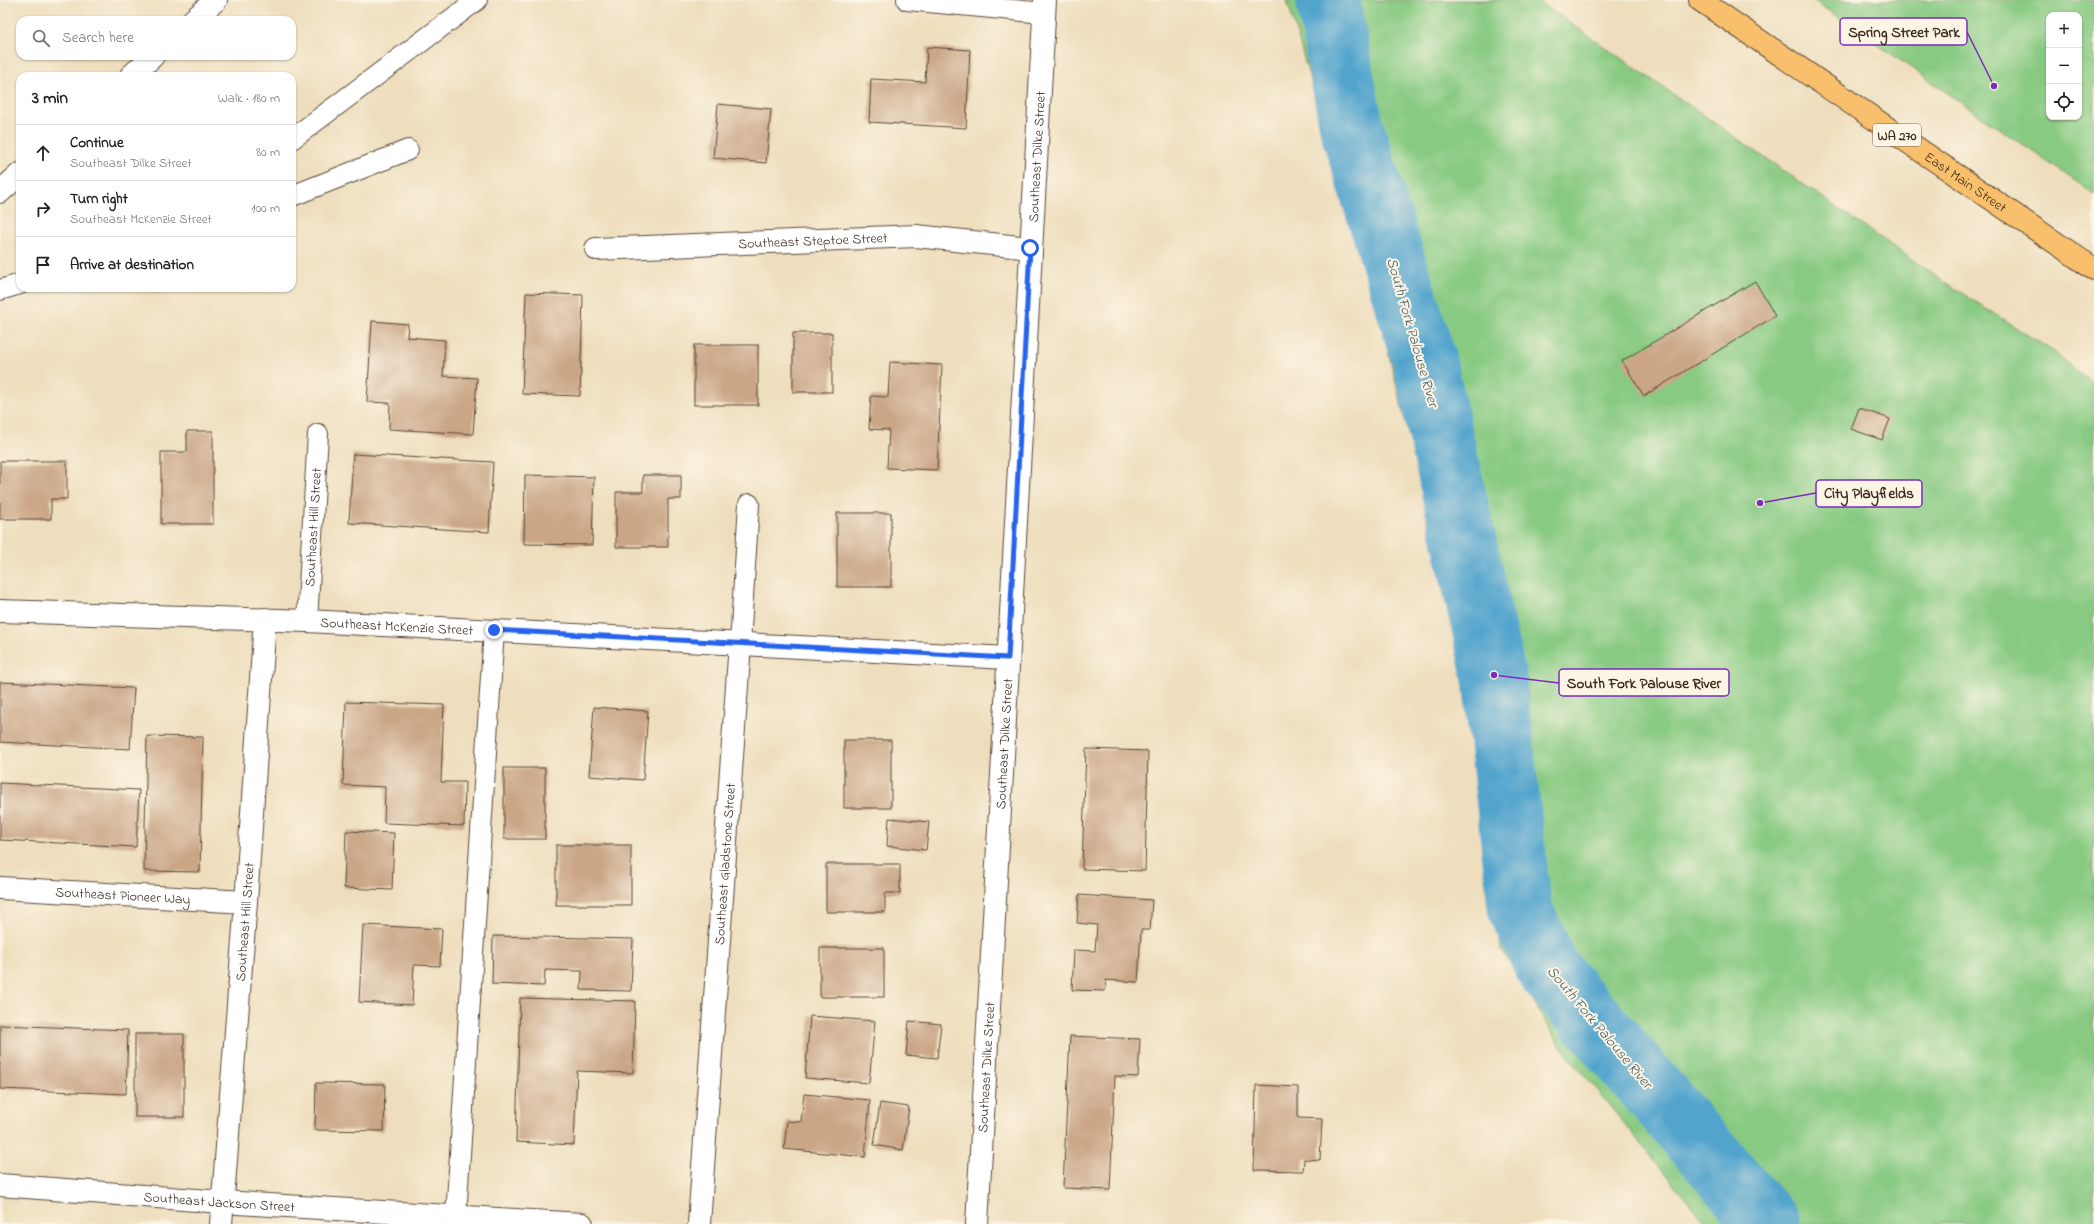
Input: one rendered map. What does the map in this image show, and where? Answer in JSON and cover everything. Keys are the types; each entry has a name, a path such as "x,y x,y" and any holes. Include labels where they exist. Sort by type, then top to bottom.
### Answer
{"main road":[{"name":"East Main Street","path":"1700,0 2094,269"}],"street":[{"path":"198,16 216,0"},
{"name":"Southeast Dilke Street","path":"978,1224 1044,7"},
{"path":"136,72 149,60"},
{"path":"0,192 16,178"},
{"name":"Southeast Steptoe Street","path":"596,249 916,236 1030,248"},
{"name":"Southeast McKenzie Street","path":"0,611 265,619 1008,658"},
{"name":"Southeast Hill Street","path":"220,1224 246,902 265,619"},
{"name":"Southeast Gladstone Street","path":"699,1224 740,643"},
{"name":"Southeast Pioneer Way","path":"0,888 246,902"},
{"name":"Southeast Jackson Street","path":"0,1185 222,1202 582,1224"}],"lane":[{"path":"296,136 477,0"},
{"path":"907,0 1044,7"},
{"path":"296,194 408,150"},
{"path":"0,290 16,285"},
{"name":"Southeast Hill Street","path":"307,621 318,434"},
{"name":"Southeast Gladstone Street","path":"740,643 749,504"},
{"path":"456,1216 494,630"}],"green space":[{"path":"1287,0 1537,0 1943,281 2054,352 2094,385 2094,1224 1707,1224 1561,1047 1501,949 1473,709 1454,620 1382,327"},
{"path":"1813,0 2094,0 2094,194"}],"building":[{"path":"927,47 970,50 966,128 869,122 871,79 925,82"},
{"path":"718,104 771,109 766,163 713,158"},
{"path":"1755,281 1775,316 1644,396 1622,361"},
{"path":"526,293 583,295 580,396 522,394"},
{"path":"372,321 408,324 407,337 445,340 443,376 477,378 473,434 389,429 390,403 367,402"},
{"path":"793,333 832,333 832,392 793,392"},
{"path":"694,345 758,345 758,405 694,405"},
{"path":"890,362 942,365 937,470 887,468 889,430 869,429 871,396 888,397"},
{"path":"1859,408 1890,419 1882,440 1851,429"},
{"path":"187,431 213,431 213,524 161,524 161,452 187,452"},
{"path":"353,454 493,462 489,532 349,523"},
{"path":"0,461 67,461 67,499 51,499 51,519 0,519"},
{"path":"525,475 594,477 592,545 524,544"},
{"path":"643,475 681,475 681,499 668,499 668,547 616,547 616,492 643,492"},
{"path":"837,513 891,513 891,587 837,587"},
{"path":"0,682 134,688 130,749 0,742"},
{"path":"346,702 444,705 441,782 465,782 464,826 384,823 385,787 343,785"},
{"path":"594,707 648,711 643,780 589,776"},
{"path":"147,736 203,737 200,872 144,871"},
{"path":"844,740 891,740 891,808 844,808"},
{"path":"1086,749 1148,751 1145,871 1082,869"},
{"path":"504,768 545,768 545,839 504,839"},
{"path":"0,783 139,790 136,847 0,840"},
{"path":"889,818 929,822 926,850 887,846"},
{"path":"346,831 394,833 392,890 344,888"},
{"path":"556,845 631,845 631,905 556,905"},
{"path":"826,864 900,864 900,893 885,893 885,912 826,912"},
{"path":"1079,895 1152,900 1150,930 1141,930 1138,982 1106,980 1105,991 1072,990 1074,950 1095,951 1097,925 1077,923"},
{"path":"363,925 442,929 440,966 414,965 412,1005 359,1002"},
{"path":"493,936 633,939 631,991 581,990 582,971 545,970 544,986 492,984"},
{"path":"820,948 884,948 884,997 820,997"},
{"path":"520,998 635,1001 633,1073 577,1071 574,1145 516,1142"},
{"path":"810,1016 875,1021 869,1083 805,1078"},
{"path":"909,1021 941,1024 937,1058 906,1055"},
{"path":"0,1025 128,1030 126,1094 0,1089"},
{"path":"135,1034 184,1034 184,1117 135,1117"},
{"path":"1070,1036 1140,1039 1138,1077 1115,1076 1110,1190 1063,1188"},
{"path":"316,1083 385,1084 384,1131 315,1130"},
{"path":"1256,1085 1298,1087 1298,1118 1322,1119 1320,1160 1304,1159 1303,1171 1254,1170"},
{"path":"804,1094 870,1100 865,1157 784,1149 787,1121 801,1122"},
{"path":"880,1103 909,1107 903,1150 874,1145"}],"waterway":[{"name":"South Fork Palouse River","path":"1328,0 1352,129 1424,359 1494,675 1520,909 1549,971 1769,1224"}],"place":[{"name":"Spring Street Park","path":"1994,86"},
{"name":"City Playfields","path":"1760,503"},
{"name":"South Fork Palouse River","path":"1494,675"}],"route":[{"path":"494,630 1008,658 1030,248"}]}
